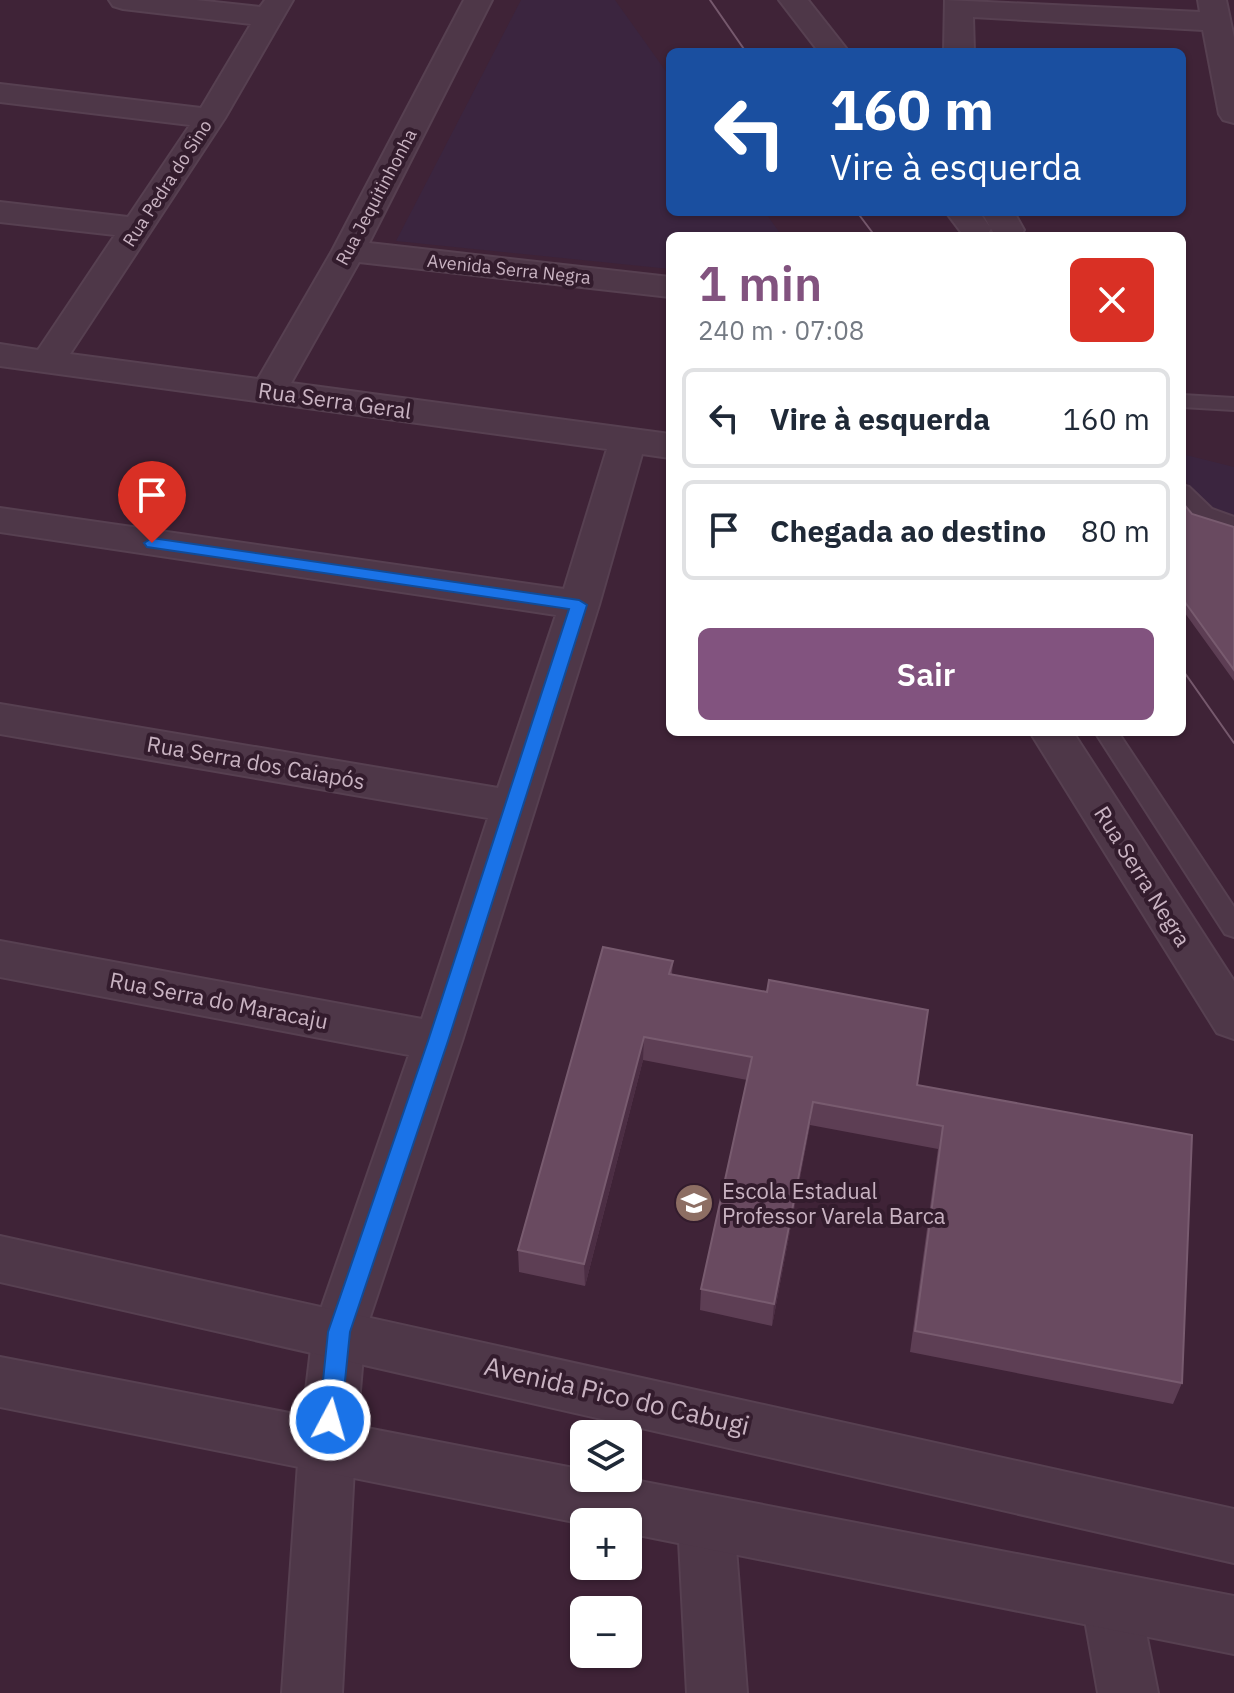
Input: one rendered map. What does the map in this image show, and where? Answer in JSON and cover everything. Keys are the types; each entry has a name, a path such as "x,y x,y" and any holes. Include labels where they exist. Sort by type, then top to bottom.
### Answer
{"street":[{"path":"123,0 274,8"},
{"name":"Rua Jequitinhonha","path":"269,390 349,251 478,0"},
{"path":"793,0 831,48"},
{"path":"959,48 959,4 1214,11 1231,80 1234,114"},
{"name":"Rua Pedra do Sino","path":"48,361 210,118 274,8"},
{"path":"0,93 210,118"},
{"path":"0,212 137,228"},
{"name":"Avenida Serra Negra","path":"349,251 666,287"},
{"name":"Rua Serra Geral","path":"0,355 649,443"},
{"path":"312,1693 327,1449 339,1332 438,1041 579,605 649,443"},
{"path":"0,520 579,605"},
{"name":"Rua Serra dos Caiapós","path":"0,719 512,806"},
{"name":"Rua Serra Negra","path":"1054,736 1234,1020"},
{"name":"Rua Serra do Maracaju","path":"0,959 438,1041"},
{"name":"Avenida Pico do Cabugi","path":"0,1259 339,1332 1234,1536"},
{"path":"0,1382 327,1449 1234,1625"},
{"path":"706,1522 717,1693"},
{"path":"1111,1603 1128,1693"}],"lane":[{"path":"1186,401 1234,404"},
{"path":"1186,496 1205,514 1234,525"},
{"path":"1109,736 1234,927"}],"shaded area":[{"path":"521,0 615,0 666,71 666,216 768,216 779,232 666,232 666,269 396,241"},
{"path":"1186,455 1234,467 1234,518 1202,502 1189,487"}],"building":[{"path":"1186,507 1192,514 1234,527 1234,670 1186,604"},
{"path":"603,947 673,961 669,974 767,992 769,980 928,1010 917,1085 1192,1135 1182,1383 915,1331 943,1126 813,1102 774,1304 701,1289 752,1057 644,1037 584,1264 518,1250"}],"tram line":[{"path":"710,0 743,48"},
{"path":"860,216 872,232"},
{"path":"1186,675 1234,743"}],"place":[{"name":"Escola Estadual Professor Varela Barca","path":"694,1203"}],"route":[{"path":"152,543 579,605 438,1041 339,1332 330,1420"}]}
